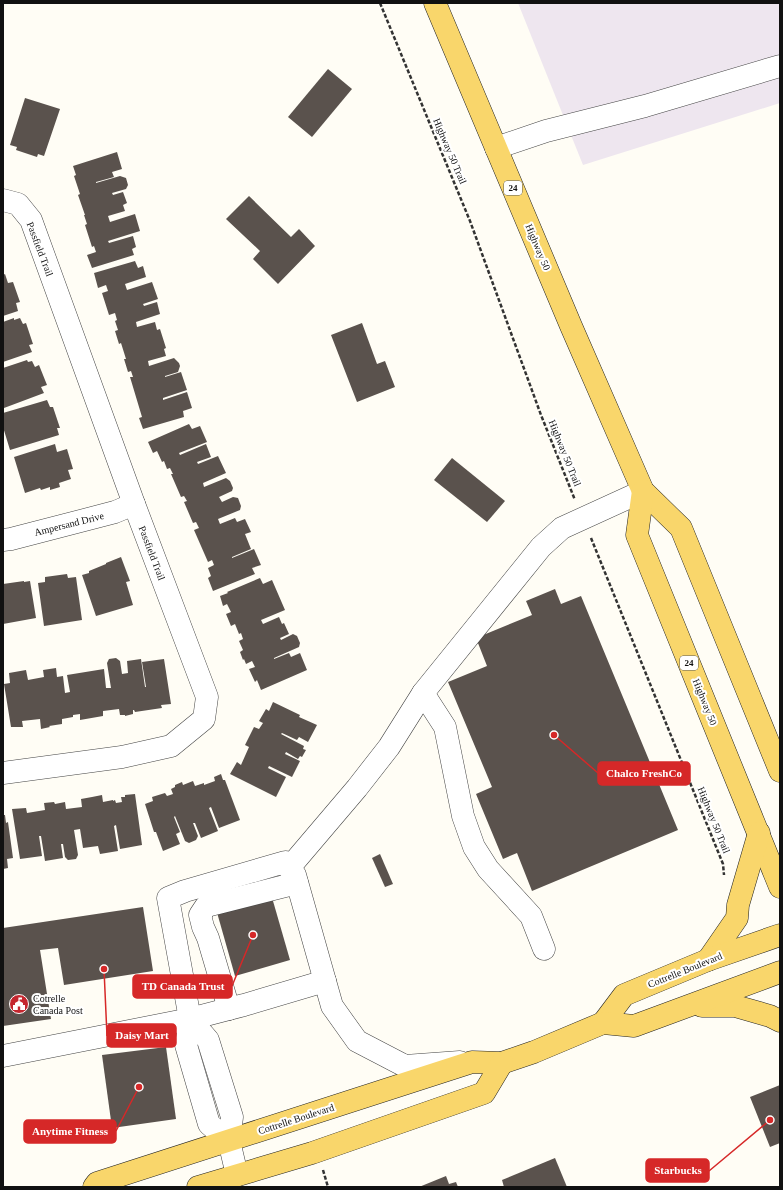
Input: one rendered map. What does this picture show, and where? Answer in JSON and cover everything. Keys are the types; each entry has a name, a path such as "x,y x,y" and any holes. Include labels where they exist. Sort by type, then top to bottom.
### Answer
{"main road":[{"name":"Highway 50","path":"435,3 577,340 643,491 681,528 780,771"},
{"name":"Highway 50","path":"643,491 637,535 780,887"},
{"path":"708,960 737,918 738,905 759,833"},
{"name":"Cottrelle Boulevard","path":"603,1023 624,995 708,960 780,935"},
{"name":"Cottrelle Boulevard","path":"94,1187 97,1183 472,1062 502,1063 534,1052 603,1023 634,1026 780,972"},
{"path":"687,1006 735,1006 770,1016 780,1021"},
{"path":"198,1187 312,1153 484,1093 502,1063"}],"street":[{"path":"496,148 546,131 645,106 780,66"},
{"name":"Passfield Trail","path":"3,200 18,204 31,220 134,504 207,697 204,719 172,746 122,757 3,773"},
{"path":"229,1009 200,915 206,906 293,876 389,747 423,693 540,547 562,528 643,491"},
{"name":"Ampersand Drive","path":"3,540 115,512 134,504"},
{"path":"423,693 445,727 463,816 474,847 488,869 531,916 544,949"},
{"path":"237,1175 229,1141 209,1124 186,1045 190,1019 168,898 185,891 284,862 293,876 332,1006 357,1041 404,1066 472,1062"},
{"path":"3,1056 190,1019 324,981"}],"path":[{"name":"Highway 50 Trail","path":"380,3 470,221 541,415 723,864 724,876"},
{"path":"321,1166 328,1187"}],"shaded area":[{"path":"518,3 780,3 780,103 583,165"}],"building":[{"path":"328,69 352,89 312,137 288,117"},
{"path":"25,98 60,109 44,156 38,154 37,157 16,150 17,147 10,145"},
{"path":"117,152 122,169 112,172 114,177 96,183 120,176 126,178 128,185 126,189 112,193 113,195 123,192 127,203 123,205 125,211 108,216 110,222 135,214 140,231 108,241 109,243 133,236 136,247 132,249 134,255 92,268 87,255 96,252 94,246 92,247 85,225 87,224 78,195 80,194 74,176 76,175 73,166"},
{"path":"249,196 291,237 299,229 315,246 278,284 253,259 260,251 226,219"},
{"path":"135,261 138,268 143,266 146,277 125,284 127,290 152,282 158,299 143,304 144,306 157,302 160,314 136,322 137,327 155,322 157,330 160,329 166,348 164,349 166,356 148,361 149,366 174,358 180,366 178,372 165,377 181,372 187,390 163,398 163,400 187,392 192,408 183,411 184,417 143,429 139,418 142,417 130,377 133,377 131,371 128,372 121,343 119,344 115,331 118,330 115,321 117,320 115,313 109,315 102,293 108,291 106,285 98,288 94,273"},
{"path":"5,274 8,283 13,282 20,302 16,303 18,311 3,316 3,275"},
{"path":"14,318 14,320 20,318 23,324 26,323 33,344 29,345 32,352 3,362 3,322"},
{"path":"362,323 377,364 385,361 395,387 357,402 331,335"},
{"path":"27,360 28,362 32,361 35,367 39,365 47,385 41,387 44,393 4,408 3,368"},
{"path":"47,400 50,407 53,407 60,428 57,428 59,435 10,450 3,427 3,413"},
{"path":"189,424 192,429 200,426 207,442 179,453 180,455 206,444 211,457 197,462 198,464 218,456 226,473 203,483 204,487 226,478 230,481 233,488 232,491 219,497 222,502 233,497 238,498 241,506 240,510 218,519 220,524 235,518 237,522 245,519 251,532 245,534 251,549 232,558 254,549 261,565 252,568 255,574 213,591 208,578 211,576 208,568 214,565 212,560 208,562 194,530 199,528 196,522 193,523 184,502 187,501 184,496 181,497 170,468 167,469 164,461 162,462 157,451 153,453 148,442"},
{"path":"55,444 57,452 67,449 73,469 68,470 71,479 59,483 60,487 50,490 50,487 41,490 40,488 25,493 14,457"},
{"path":"452,458 505,501 487,522 434,480"},
{"path":"121,557 130,581 126,582 133,605 96,616 82,575"},
{"path":"67,574 68,578 76,577 82,620 44,626 38,583 45,582 45,577"},
{"path":"260,578 263,584 272,580 285,610 261,620 263,624 279,617 282,624 284,623 289,634 280,638 281,640 293,634 297,636 300,643 299,647 274,659 289,653 291,657 300,653 307,670 261,690 257,680 255,682 249,669 255,667 252,661 246,664 244,659 243,660 240,652 243,650 239,641 243,639 241,633 239,634 235,624 231,626 226,614 231,612 227,604 223,606 220,596"},
{"path":"30,581 36,618 3,624 3,584"},
{"path":"555,589 561,604 581,596 678,830 532,891 517,853 503,859 476,794 492,787 448,682 487,666 476,638 532,615 526,601"},
{"path":"116,658 120,661 122,674 128,673 127,661 141,659 145,687 142,662 164,659 171,704 161,705 162,708 135,712 133,710 133,714 125,716 120,715 119,709 103,711 103,716 80,720 80,714 73,715 73,717 62,719 62,724 41,729 40,719 22,721 23,727 11,727 4,684 10,683 9,673 26,670 28,680 44,677 43,670 56,668 57,677 63,676 65,693 70,692 67,675 104,669 106,688 111,688 107,663 109,659"},
{"path":"273,702 300,715 299,717 317,725 308,742 299,737 297,740 282,733 281,734 304,746 303,749 306,750 302,757 300,756 298,759 286,752 285,754 300,761 292,777 269,766 268,768 286,777 276,797 230,774 237,762 241,765 249,747 245,745 254,727 259,729 263,723 259,721 266,709 269,711"},
{"path":"221,774 223,780 225,780 240,820 219,828 211,807 209,808 218,831 201,838 195,823 193,823 198,836 196,840 189,843 185,841 175,816 174,817 180,832 176,834 180,844 163,851 156,832 154,832 145,804 153,801 152,797 165,793 167,796 173,794 171,789 175,787 175,785 182,782 183,785 193,781 195,786 204,783 204,785 215,781 214,777"},
{"path":"135,794 142,845 120,849 116,825 114,826 118,851 100,854 98,846 83,848 80,829 74,830 78,855 76,859 68,860 65,857 63,844 61,844 63,858 45,861 41,836 39,836 42,856 20,859 12,809 26,808 27,813 45,810 44,803 54,802 55,804 65,802 66,809 82,807 81,799 102,795 103,802 115,800 116,803 122,802 121,797 125,797 125,795"},
{"path":"3,815 5,815 6,823 8,822 13,858 7,859 8,868 3,869"},
{"path":"380,854 393,884 385,887 372,858"},
{"path":"271,894 290,960 235,976 216,909"},
{"path":"143,907 153,971 64,985 58,948 40,950 51,1019 3,1026 3,928"},
{"path":"166,1047 176,1119 112,1128 102,1055"},
{"path":"780,1085 780,1143 770,1147 750,1097"},
{"path":"555,1158 567,1187 504,1187 502,1180"},
{"path":"446,1176 449,1184 456,1182 458,1187 419,1187"}],"place":[{"name":"Chalco FreshCo","path":"554,735"},
{"name":"TD Canada Trust","path":"253,935"},
{"name":"Daisy Mart","path":"104,969"},
{"name":"Cotrelle Canada Post","path":"19,1004"},
{"name":"Anytime Fitness","path":"139,1087"},
{"name":"Starbucks","path":"770,1120"}]}
